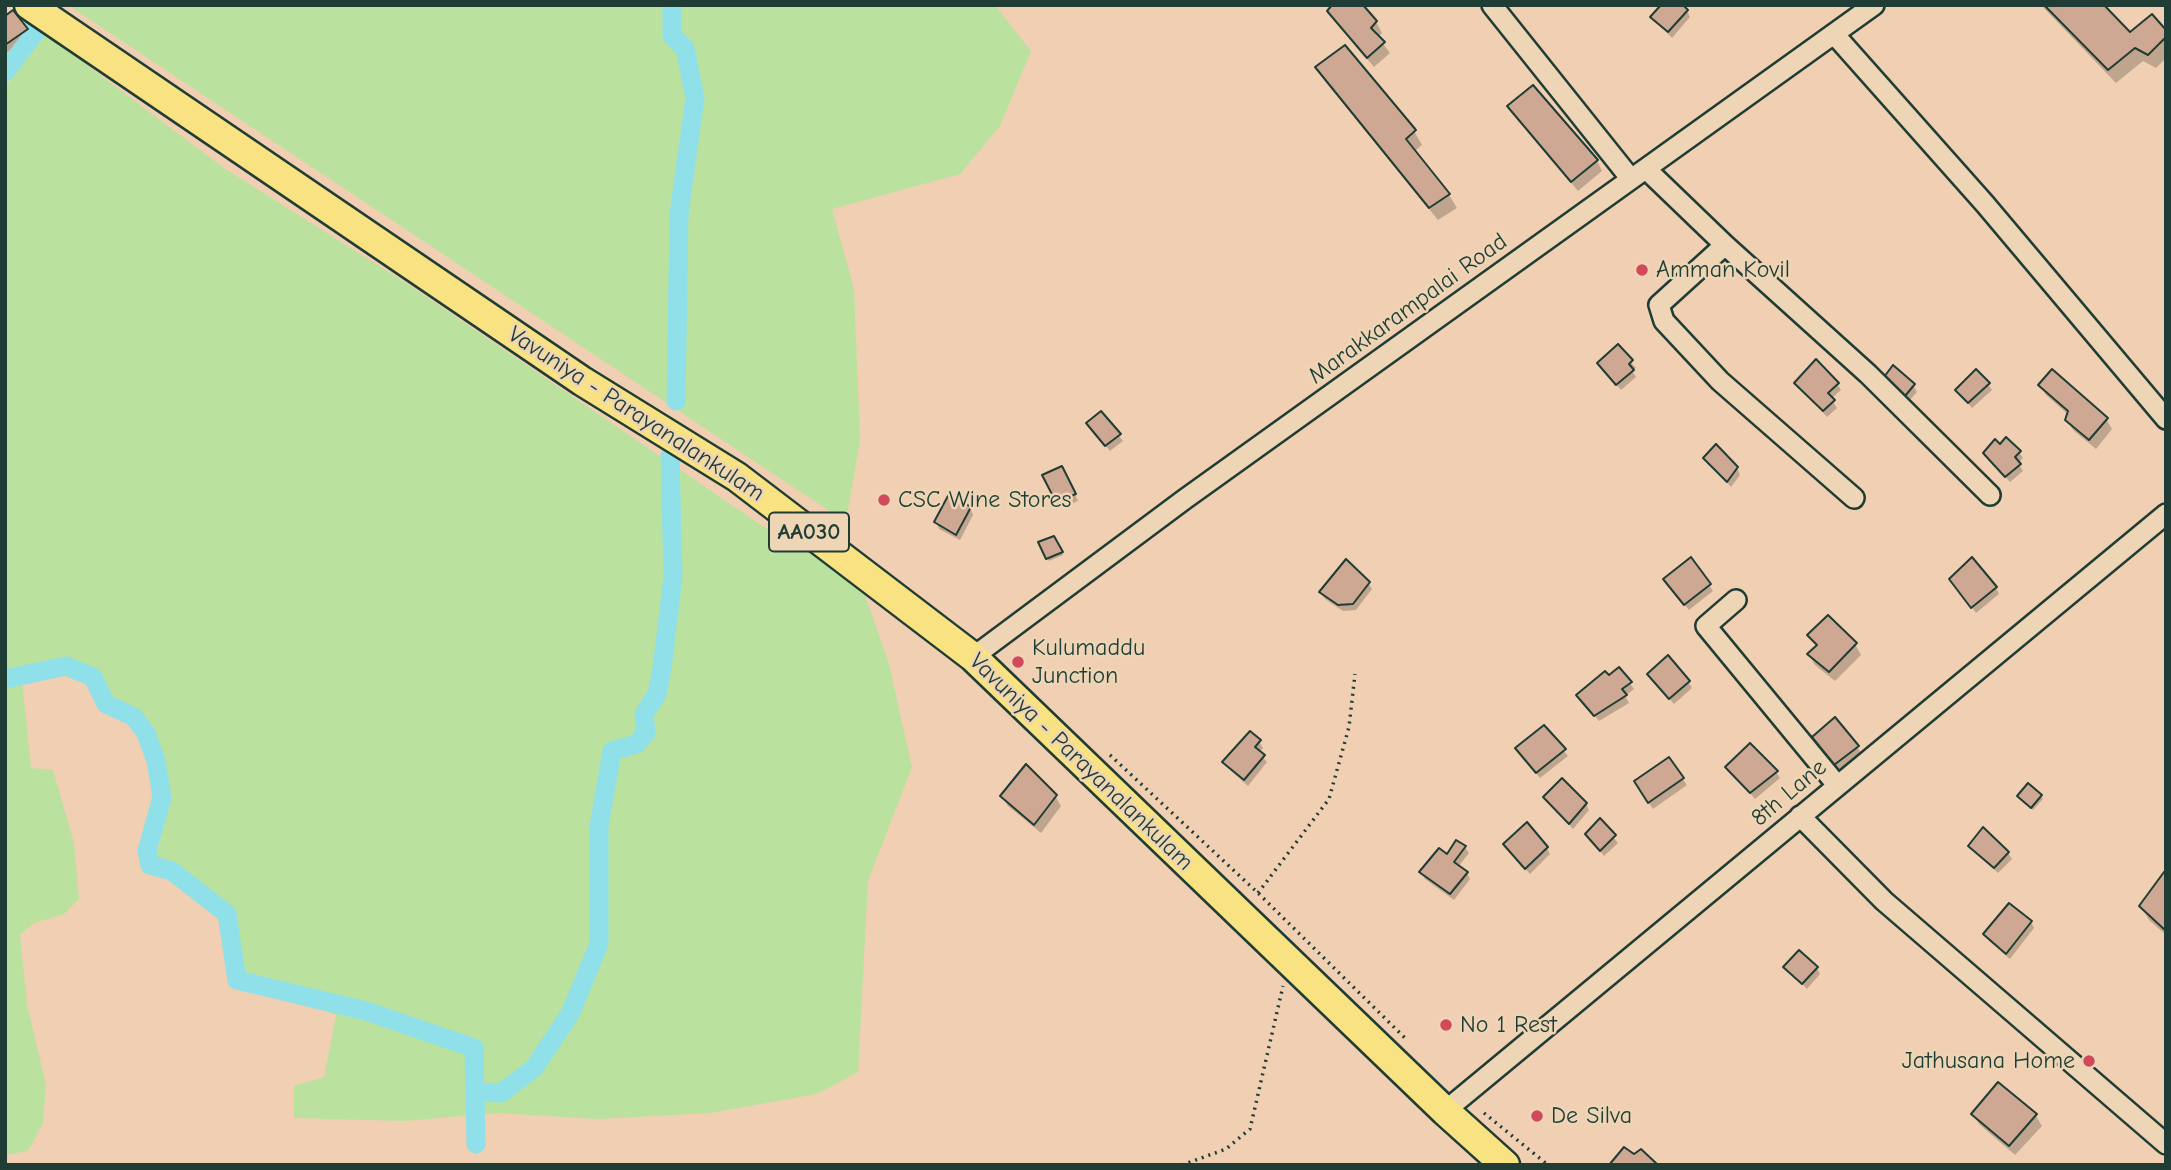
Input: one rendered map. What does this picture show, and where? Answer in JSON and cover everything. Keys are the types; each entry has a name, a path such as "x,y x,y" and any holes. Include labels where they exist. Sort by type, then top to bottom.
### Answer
{"highway":[{"name":"Vavuniya - Parayanalankulam","path":"29,5 582,381 737,477 973,657 1288,961 1454,1104 1506,1165"}],"street":[{"path":"1492,5 1638,174 1725,245 1868,374 1990,495"},
{"name":"Marakkarampalai Road","path":"973,657 1185,499 1874,5"},
{"path":"1834,34 1985,204 2166,419"},
{"path":"1725,245 1660,305 1664,321 1720,381 1854,498"},
{"name":"8th Lane","path":"1454,1104 2166,514"},
{"path":"1736,600 1706,626 1837,785"},
{"path":"1800,816 1885,901 2166,1144"}],"path":[{"path":"1258,893 1329,800 1349,727 1355,674"},
{"path":"1110,754 1258,893 1405,1038"},
{"path":"1182,1165 1226,1149 1250,1129 1288,961"},
{"path":"1454,1104 1548,1165"}],"green space":[{"path":"68,5 995,5 1031,51 1000,126 960,174 832,209 854,289 860,440 846,522"},
{"path":"43,32 224,168 409,285 758,523 861,584 889,664 912,767 868,881 858,1072 817,1094 710,1113 598,1119 497,1113 405,1121 294,1118 294,1086 324,1077 336,1015 242,976 230,909 185,872 156,860 166,807 165,771 153,737 133,708 110,698 67,663 21,671 31,768 53,770 74,843 79,899 64,914 34,923 20,935 27,1004 46,1085 43,1123 28,1151 5,1155 5,88"}],"building":[{"path":"1332,5 1363,5 1377,21 1371,28 1385,42 1367,58 1327,11"},
{"path":"1661,5 1683,5 1688,10 1668,32 1650,17"},
{"path":"2044,5 2104,5 2130,32 2152,14 2166,30 2166,37 2148,55 2135,48 2108,70"},
{"path":"13,10 28,29 5,45 5,16"},
{"path":"1345,45 1416,130 1406,139 1450,194 1429,208 1315,67"},
{"path":"1533,85 1598,160 1571,182 1507,106"},
{"path":"1618,344 1633,360 1629,364 1634,370 1616,385 1597,363"},
{"path":"1816,359 1839,383 1828,393 1835,400 1823,411 1794,383"},
{"path":"1893,365 1915,384 1905,396 1884,377"},
{"path":"1976,369 1990,383 1968,403 1955,390"},
{"path":"2052,369 2108,418 2089,440 2065,420 2068,411 2038,385"},
{"path":"1101,411 1121,434 1105,446 1086,423"},
{"path":"2006,437 2021,451 2015,457 2021,464 2005,477 1983,453 1995,439 2000,444"},
{"path":"1716,444 1738,467 1727,482 1703,458"},
{"path":"1062,466 1076,494 1056,502 1042,475"},
{"path":"949,494 971,507 956,535 934,522"},
{"path":"1054,536 1063,552 1046,559 1038,542"},
{"path":"1691,557 1711,584 1684,605 1663,579"},
{"path":"1972,557 1997,587 1971,608 1949,579"},
{"path":"1346,559 1370,582 1353,604 1338,605 1319,592"},
{"path":"1828,615 1857,643 1829,672 1807,654 1817,645 1807,635"},
{"path":"1668,655 1690,681 1669,699 1647,674"},
{"path":"1619,667 1632,682 1622,689 1627,695 1594,716 1576,695 1605,671 1609,675"},
{"path":"1835,717 1859,746 1834,765 1812,737"},
{"path":"1544,725 1566,749 1536,773 1515,748"},
{"path":"1250,731 1261,740 1255,747 1265,755 1244,780 1222,762"},
{"path":"1750,743 1778,771 1750,793 1725,767"},
{"path":"1669,757 1684,778 1648,803 1634,781"},
{"path":"1026,764 1057,795 1034,825 1000,796"},
{"path":"1562,778 1587,803 1569,824 1543,797"},
{"path":"2028,783 2042,795 2031,808 2017,796"},
{"path":"1600,818 1616,835 1600,851 1585,834"},
{"path":"1527,822 1548,847 1525,869 1503,844"},
{"path":"1983,827 2009,852 1994,868 1968,846"},
{"path":"1456,840 1466,846 1454,862 1468,872 1450,894 1419,872 1439,848 1447,854"},
{"path":"2164,872 2166,874 2166,931 2139,906"},
{"path":"2009,903 2032,921 2006,954 1983,934"},
{"path":"1799,950 1818,967 1802,984 1783,967"},
{"path":"1998,1082 2037,1114 2009,1146 1971,1114"},
{"path":"1624,1147 1634,1154 1641,1149 1658,1165 1609,1165"}],"waterway":[{"path":"5,72 35,33 34,5"},
{"path":"672,5 672,36 685,48 695,98 679,214 676,401"},
{"path":"476,1092 501,1093 534,1068 570,1014 599,944 599,826 612,751 636,744 646,733 644,714 657,694 662,668 673,577 670,456"},
{"path":"5,679 66,666 93,677 106,704 134,717 146,733 156,761 162,797 147,851 150,865 172,871 227,914 237,980 366,1011 474,1048 476,1144"}],"place":[{"name":"Amman Kovil","path":"1642,270"},
{"name":"CSC Wine Stores","path":"884,500"},
{"name":"Kulumaddu Junction","path":"1018,662"},
{"name":"No 1 Rest","path":"1446,1025"},
{"name":"Jathusana Home","path":"2089,1061"},
{"name":"De Silva","path":"1537,1116"}]}
